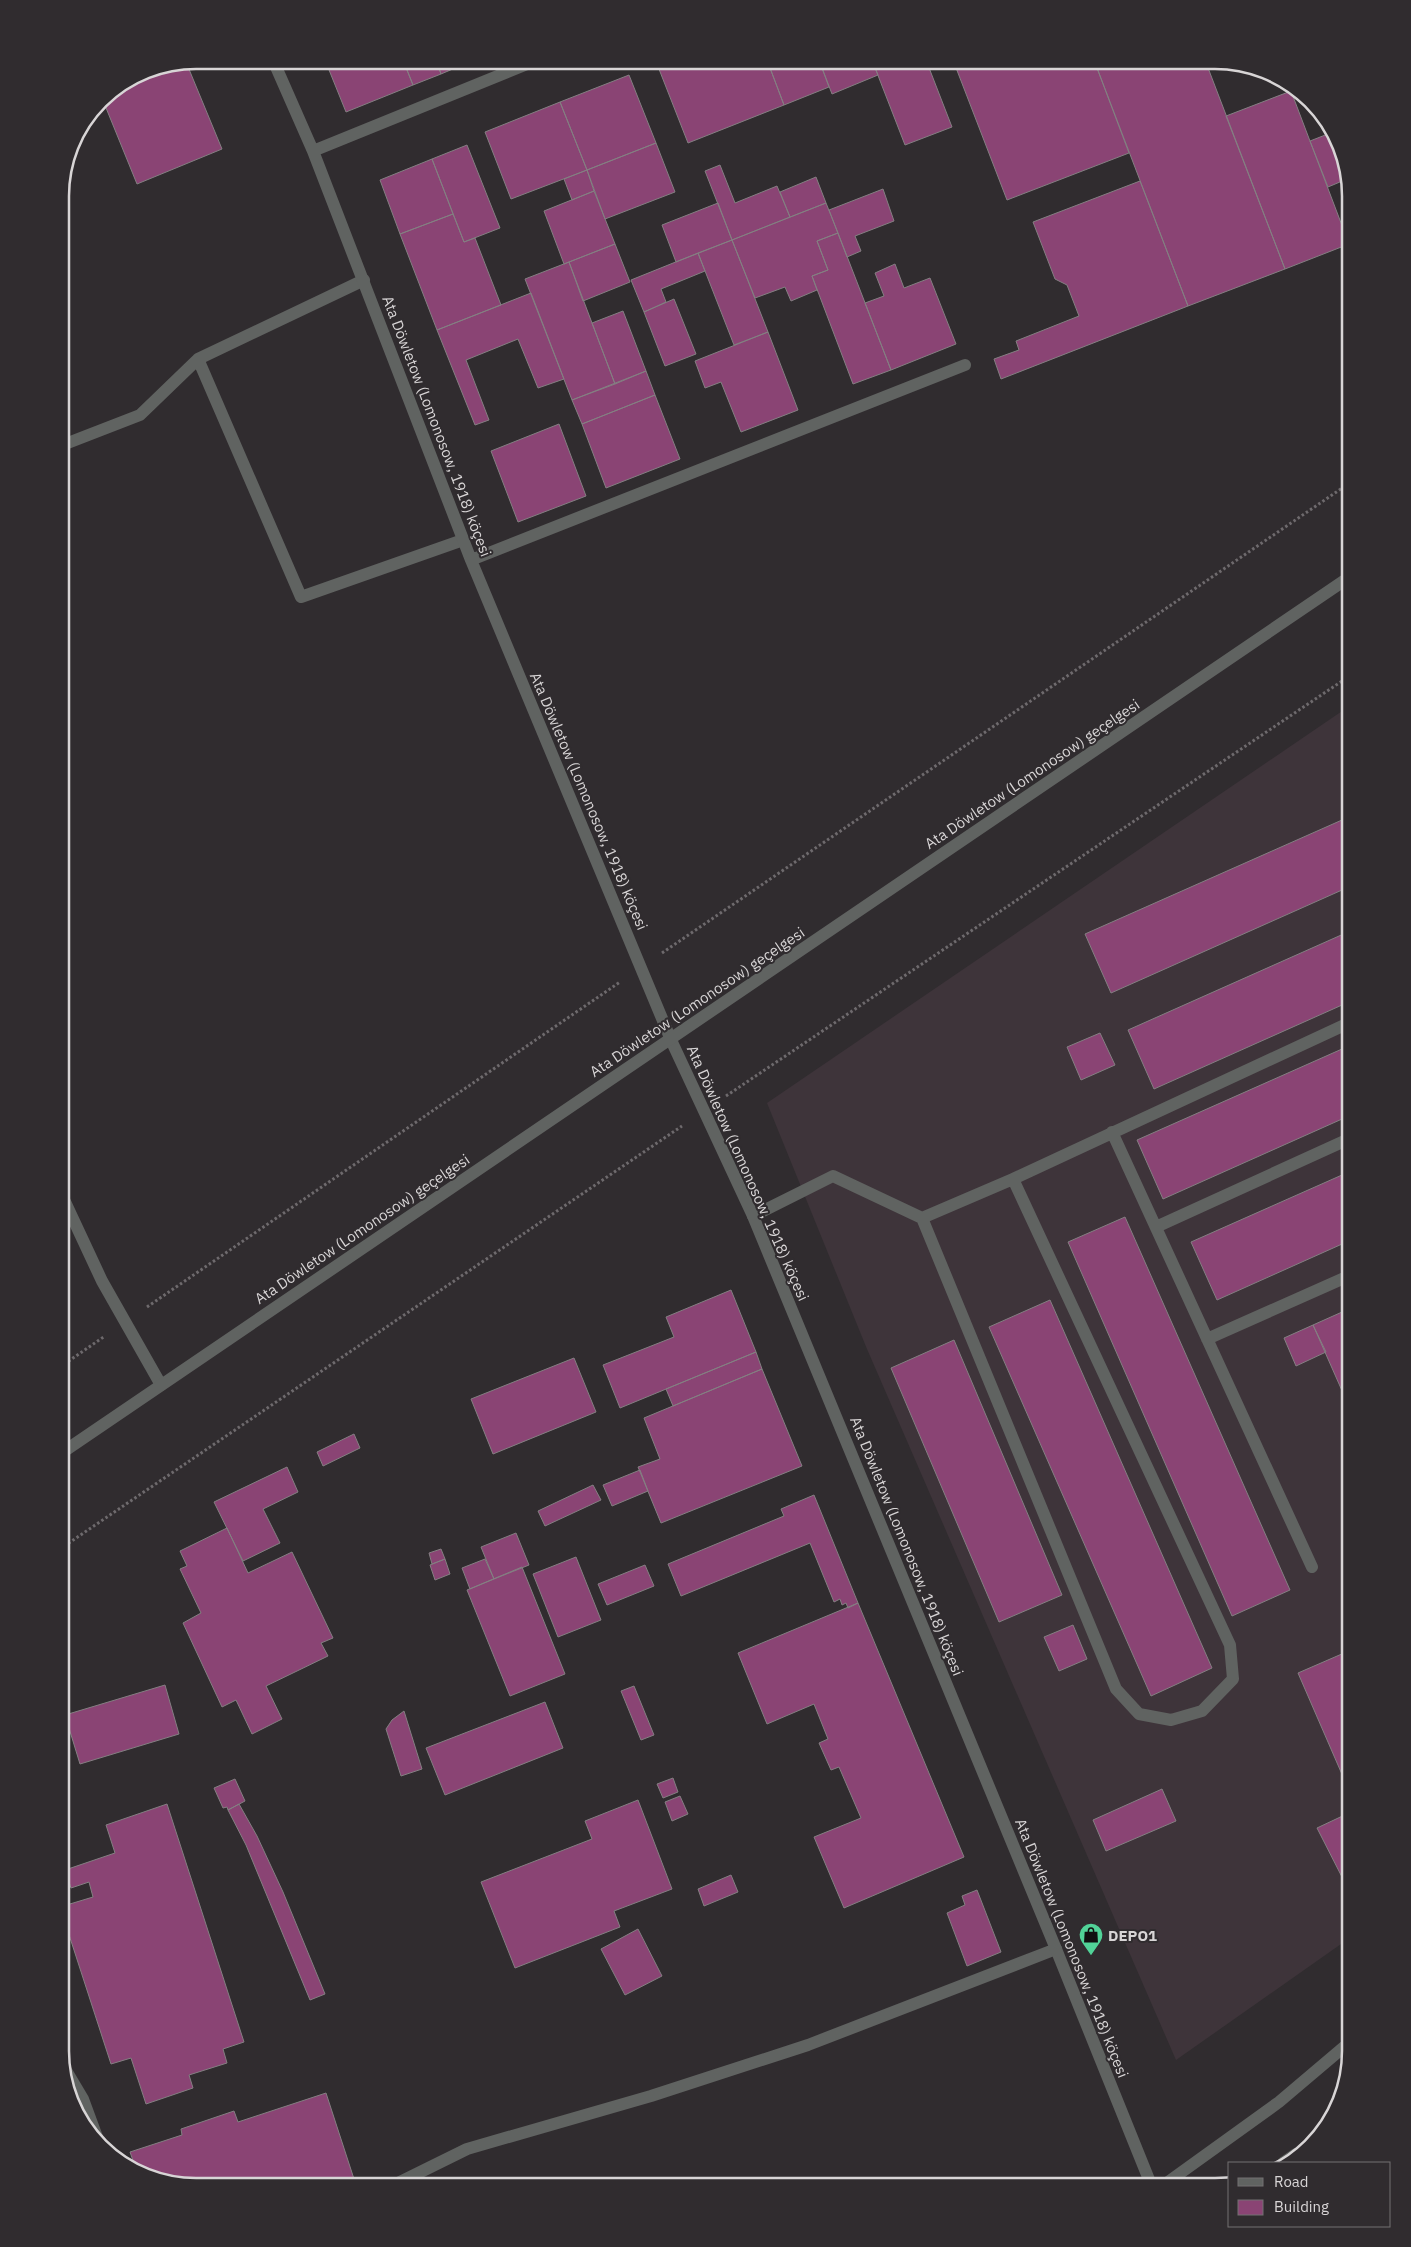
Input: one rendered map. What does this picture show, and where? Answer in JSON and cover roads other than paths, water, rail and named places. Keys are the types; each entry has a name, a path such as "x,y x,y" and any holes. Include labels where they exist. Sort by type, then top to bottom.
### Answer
{"street":[{"name":"Ata Döwletow (Lomonosow, 1918) köçesi","path":"277,69 313,151 364,280 471,560 640,968 752,1216 1056,1949 1148,2178"},
{"path":"313,151 515,69"},
{"path":"69,443 140,415 198,359 364,280"},
{"path":"198,359 301,597 463,540"},
{"path":"471,560 965,365"},
{"name":"Ata Döwletow (Lomonosow) geçelgesi","path":"69,1448 1342,582"},
{"path":"922,1218 1013,1179 1342,1026"},
{"path":"1112,1132 1312,1567"},
{"path":"1156,1227 1342,1142"},
{"path":"752,1216 834,1176 922,1218 1116,1689 1139,1714 1170,1720 1202,1711 1233,1679 1230,1645 1013,1179"},
{"path":"69,1210 102,1281 161,1384"},
{"path":"1207,1339 1342,1278"},
{"path":"408,2178 467,2149 651,2096 808,2045 1056,1949"},
{"path":"1173,2178 1279,2102 1342,2049"},
{"path":"72,2080 83,2099 92,2124"}],"place":[{"name":"DEPO1","path":"1091,1956"}]}
